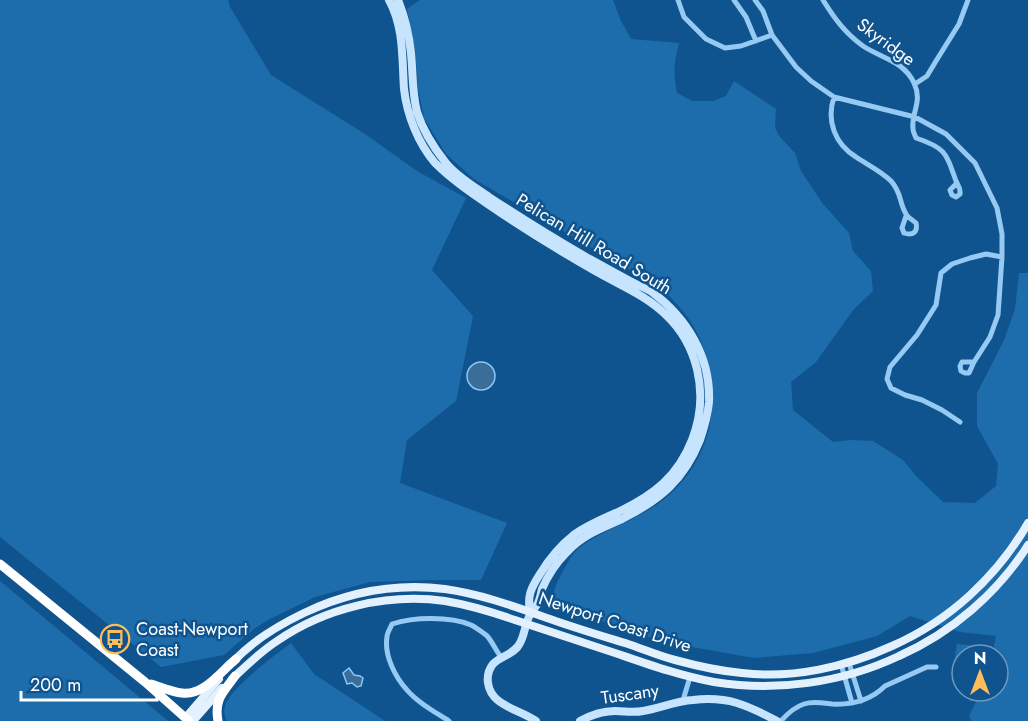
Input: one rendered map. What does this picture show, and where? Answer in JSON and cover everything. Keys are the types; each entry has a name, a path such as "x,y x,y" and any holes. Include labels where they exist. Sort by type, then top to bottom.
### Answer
{"highway":[{"path":"0,564 189,720"},
{"path":"145,682 180,693 194,693 208,685 236,659"},
{"path":"218,721 217,701 235,676"}],"main road":[{"name":"Newport Coast Drive","path":"189,720 236,659 256,642 290,620 320,605 367,592 402,588 446,589 480,596 675,660 714,669 744,674 775,674 802,672 845,664 905,641 944,617 973,593 993,571 1011,550 1028,523"},
{"name":"Newport Coast Drive","path":"189,720 260,653 278,640 340,610 365,604 403,600 444,601 482,609 645,664 714,682 769,686 794,685 849,675 881,665 907,653 959,620 1006,575 1028,545"}],"street":[{"path":"678,0 684,17 706,39 725,48 741,46 772,35"},
{"path":"734,0 746,16 756,41"},
{"path":"755,0 763,11 772,35 796,67 811,81 834,97 915,117 946,134 975,163 997,208 1002,234 1002,257 998,315 990,337 974,362"},
{"name":"Skyridge","path":"824,0 839,25 863,46 903,67 915,84 927,76 959,24 968,0"},
{"name":"Pelican Hill Road South","path":"394,1 400,29 404,91 411,118 421,142 434,161 489,201 650,291 687,326 704,360 709,402 704,429 693,456 681,475 663,494 646,501 579,540 552,571 542,590 538,605 530,612 526,624"},
{"path":"915,84 918,98 913,129 916,138 934,144 945,154 953,168 957,183"},
{"path":"834,97 831,112 836,136 846,150 893,183 906,216"},
{"path":"960,422 922,400 891,388 887,379 890,367 917,336 936,305 941,273 952,264 970,258 986,254 1002,257"},
{"path":"449,721 407,690 396,674 386,647 387,635 392,624 404,620 448,620 471,625 488,637 502,658"},
{"path":"526,624 520,643 511,653 493,665 488,683 495,699 536,721"},
{"path":"845,664 861,701"},
{"path":"779,721 803,705 814,702 833,704 861,701 885,686 927,667 936,667"},
{"path":"849,675 852,703"},
{"name":"Tuscany","path":"686,701 684,697 690,677"},
{"name":"Tuscany","path":"580,721 605,711 632,716 643,711 686,701 726,700 755,709 779,721"}],"shaded area":[{"path":"0,0 228,0 271,75 365,134 417,171 466,198 432,270 473,316 456,401 407,440 400,483 507,523 481,580 370,582 315,597 270,619 255,628 224,655 161,667 0,537"},
{"path":"420,0 613,0 631,39 679,43 675,68 677,93 692,101 713,101 726,96 734,81 776,109 775,128 795,153 801,171 823,204 849,233 853,251 871,271 873,291 854,309 816,362 791,382 793,410 833,442 873,441 903,460 943,502 975,503 996,486 998,464 977,426 977,393 1004,340 1015,309 1019,273 1028,273 1028,721 972,721 969,716 975,703 1010,703 1010,643 995,643 996,636 960,632 910,616 877,636 813,653 754,658 664,642 555,605 556,586 577,549 658,504 683,481 693,467 701,452 711,420 711,386 706,356 690,321 661,288 474,179 446,154 424,118 407,9"},
{"path":"481,362 491,366 495,376 491,386 481,390 471,386 467,376 471,366"},
{"path":"0,581 168,721 0,721"},
{"path":"291,643 314,674 385,721 227,721 224,709 235,691"},
{"path":"349,668 354,675 363,678 361,686 347,684 343,673"}],"place":[{"name":"Coast-Newport Coast","path":"115,639"}]}
